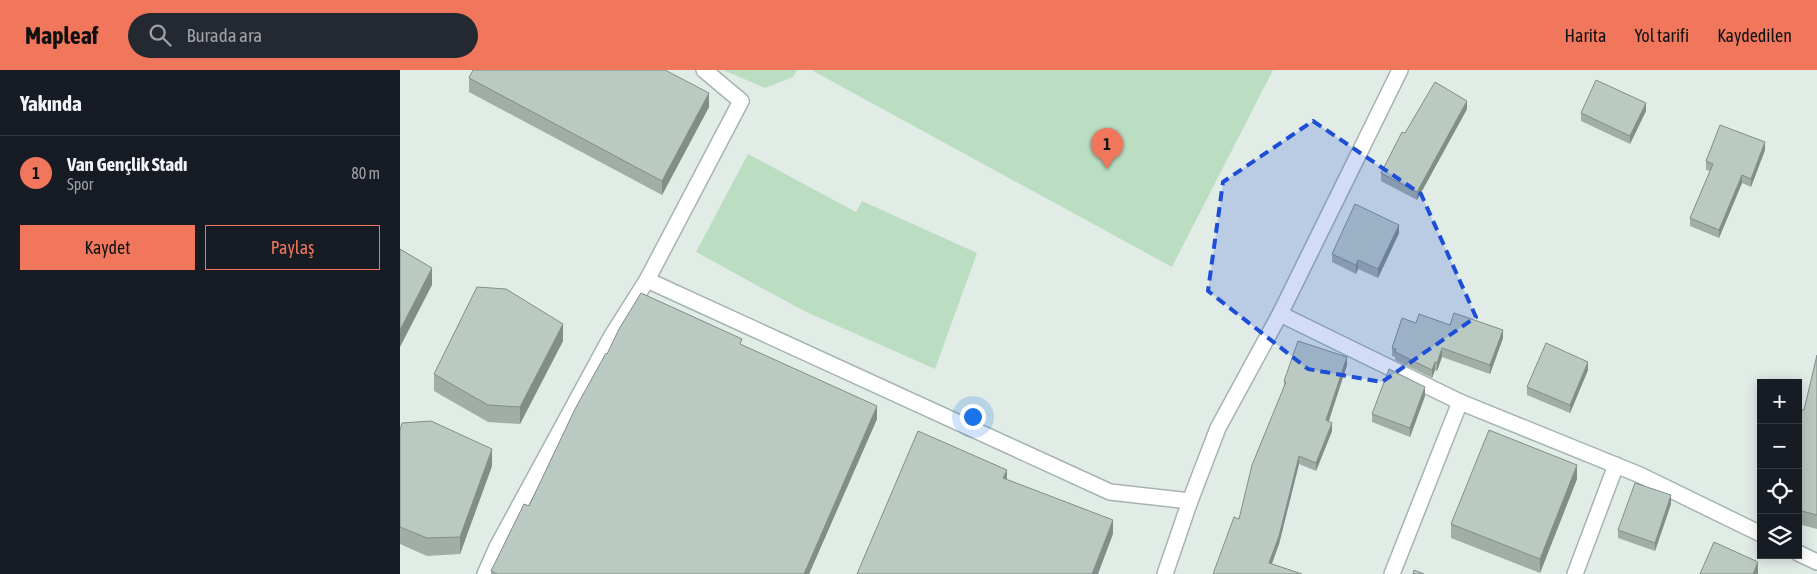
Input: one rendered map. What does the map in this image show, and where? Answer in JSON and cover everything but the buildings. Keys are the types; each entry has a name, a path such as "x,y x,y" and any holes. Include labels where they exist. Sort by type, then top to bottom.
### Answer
{"street":[{"path":"486,574 497,547 611,337 648,280 741,101 704,70"},
{"path":"1165,574 1218,428 1280,314 1400,70"},
{"path":"648,280 1110,492 1190,501"},
{"path":"1280,314 1460,402 1640,475 1757,532"},
{"path":"1392,574 1460,402"},
{"path":"1575,574 1616,465"},
{"path":"1802,555 1817,562"}],"highlighted area":[{"path":"1313,121 1421,194 1476,317 1382,382 1308,369 1208,291 1223,182"}],"green space":[{"path":"723,70 797,70 793,77 765,88"},
{"path":"814,70 1273,70 1172,267"},
{"path":"748,154 856,212 862,201 977,253 935,369 804,311 696,252"}],"place":[{"name":"Van Gençlik Stadı","path":"1107,169"}]}
